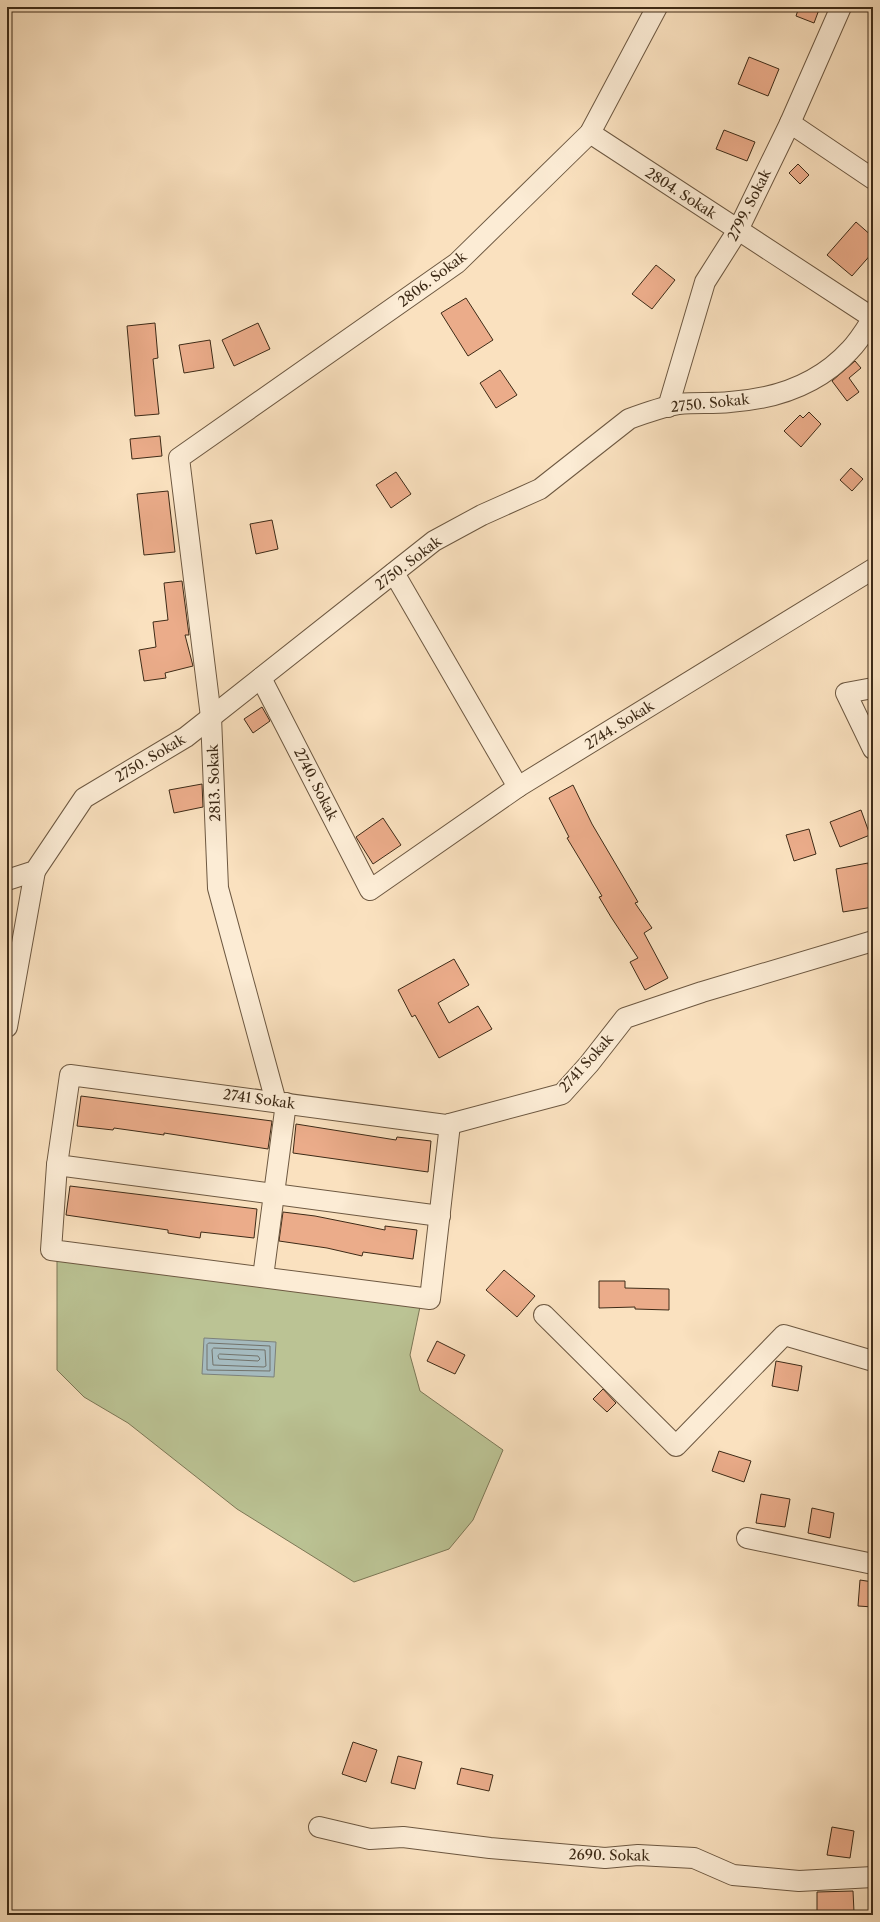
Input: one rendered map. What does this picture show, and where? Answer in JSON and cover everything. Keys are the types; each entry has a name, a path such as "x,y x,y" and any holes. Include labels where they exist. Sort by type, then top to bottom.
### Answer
{"street":[{"name":"2806. Sokak","path":"179,458 457,263 590,133 657,7"},
{"name":"2799. Sokak","path":"668,407 705,282 738,230 790,123 841,7"},
{"path":"790,123 873,179"},
{"name":"2804. Sokak","path":"590,133 873,318"},
{"name":"2750. Sokak","path":"35,871 84,798 186,736 434,541 482,515 540,489 629,419 679,404 732,402 778,395 798,388 824,372 850,350 873,318"},
{"name":"2813. Sokak","path":"179,458 211,717 218,888 281,1102"},
{"name":"2744. Sokak","path":"370,890 518,787 873,569"},
{"path":"394,573 518,787"},
{"name":"2740. Sokak","path":"261,678 370,890"},
{"path":"873,688 846,693 873,749"},
{"path":"7,880 35,871 7,1027"},
{"name":"2741 Sokak","path":"57,1165 70,1076 281,1102 446,1125 562,1094 589,1064 625,1018 709,990 873,941"},
{"path":"263,1277 273,1194 281,1102"},
{"path":"440,1216 57,1165 51,1250 430,1299 440,1216 450,1124"},
{"path":"544,1315 676,1446 784,1335 873,1361"},
{"path":"747,1538 873,1564"},
{"name":"2690. Sokak","path":"319,1827 370,1839 403,1838 490,1848 605,1858 638,1855 694,1858 733,1875 799,1881 873,1877"}],"green space":[{"path":"57,1258 421,1302 410,1355 420,1391 503,1450 473,1520 449,1549 354,1582 237,1509 128,1423 84,1397 57,1370"}],"water":[{"path":"204,1338 276,1342 274,1377 202,1374"}],"building":[{"path":"799,7 820,7 814,23 796,16"},
{"path":"749,57 779,69 768,96 738,84"},
{"path":"724,130 755,142 747,161 716,149"},
{"path":"798,164 809,175 800,184 789,173"},
{"path":"856,222 873,237 873,252 852,276 827,255"},
{"path":"656,265 675,280 652,309 632,294"},
{"path":"466,298 493,340 468,356 441,313"},
{"path":"155,323 158,358 153,359 159,414 135,416 127,326"},
{"path":"258,323 270,349 234,366 222,340"},
{"path":"210,340 214,368 184,373 179,345"},
{"path":"855,361 861,368 849,378 859,392 847,401 832,381"},
{"path":"500,370 517,395 496,408 480,383"},
{"path":"809,412 821,424 801,447 784,431 800,415 803,418"},
{"path":"160,436 162,456 132,459 130,439"},
{"path":"851,468 863,479 852,491 840,480"},
{"path":"396,472 411,494 391,508 376,485"},
{"path":"168,491 175,552 144,555 137,494"},
{"path":"272,520 278,549 256,554 250,524"},
{"path":"182,581 189,635 185,635 193,666 165,673 166,678 144,681 139,650 156,647 153,622 168,620 164,583"},
{"path":"262,707 270,721 253,733 244,719"},
{"path":"202,784 203,807 174,813 169,790"},
{"path":"573,785 592,824 638,902 635,903 652,928 644,933 668,978 645,990 630,962 638,958 599,897 602,896 567,838 569,837 549,798"},
{"path":"861,810 870,835 840,847 830,822"},
{"path":"383,818 401,845 373,864 356,837"},
{"path":"809,829 816,854 794,861 786,835"},
{"path":"868,863 873,894 873,907 843,912 836,869"},
{"path":"454,959 469,985 438,1003 449,1023 478,1006 492,1029 439,1058 415,1015 412,1017 398,990"},
{"path":"81,1096 272,1121 268,1149 164,1133 164,1135 114,1128 113,1130 77,1126"},
{"path":"296,1124 396,1140 397,1137 431,1141 428,1172 293,1153"},
{"path":"70,1186 257,1209 254,1238 201,1232 200,1238 168,1233 168,1230 66,1215"},
{"path":"283,1212 315,1216 385,1230 385,1226 417,1230 413,1259 363,1252 362,1256 327,1248 279,1241"},
{"path":"504,1270 535,1296 517,1317 486,1290"},
{"path":"599,1281 625,1281 625,1288 669,1289 669,1310 635,1309 635,1307 599,1308"},
{"path":"437,1341 465,1355 455,1374 427,1361"},
{"path":"776,1361 802,1366 798,1391 772,1386"},
{"path":"603,1389 616,1403 607,1412 593,1399"},
{"path":"719,1451 751,1461 744,1482 712,1471"},
{"path":"761,1494 790,1499 785,1527 756,1523"},
{"path":"812,1508 834,1513 830,1538 808,1533"},
{"path":"860,1580 873,1582 873,1607 858,1606"},
{"path":"353,1742 377,1750 366,1782 342,1774"},
{"path":"398,1756 422,1762 415,1789 391,1783"},
{"path":"461,1768 493,1775 489,1791 457,1784"},
{"path":"832,1827 854,1831 850,1858 827,1855"},
{"path":"853,1891 854,1912 817,1913 817,1892"}]}
